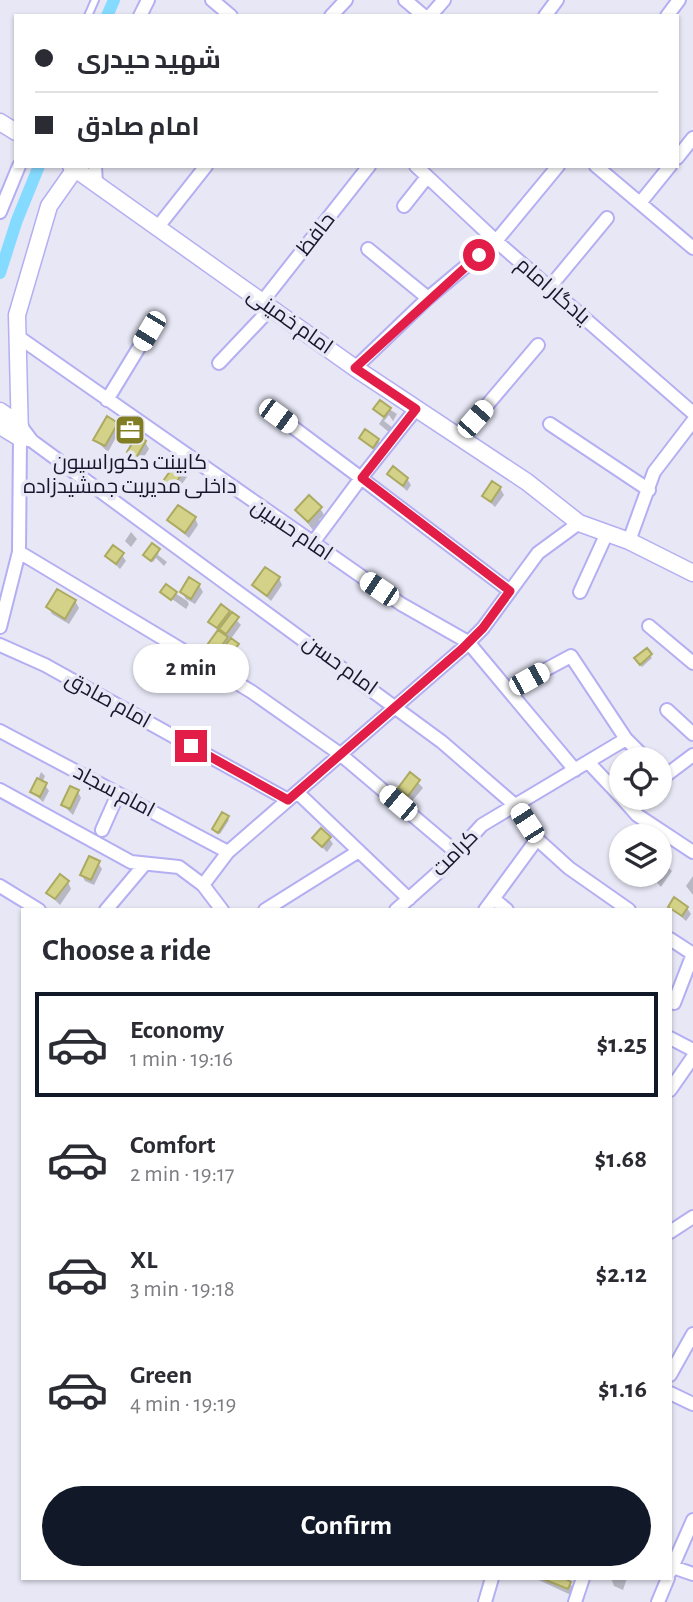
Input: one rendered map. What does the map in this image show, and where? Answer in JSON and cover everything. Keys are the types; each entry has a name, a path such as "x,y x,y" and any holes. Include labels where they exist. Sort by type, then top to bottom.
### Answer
{"street":[{"path":"212,0 229,14"},
{"path":"333,14 346,0"},
{"path":"405,0 422,14"},
{"path":"432,14 444,0"},
{"path":"679,156 693,138"},
{"path":"0,212 18,168"},
{"path":"0,627 19,552 13,427 17,315 32,256 49,206 73,168"},
{"name":"امام خمینی","path":"73,168 355,368 527,482 579,523 629,541 693,573"},
{"path":"95,168 96,184"},
{"path":"157,228 204,168"},
{"name":"حافظ","path":"219,363 267,305 368,168"},
{"name":"یادگار امام","path":"418,168 496,241 693,413"},
{"path":"355,368 428,298 496,241 556,168"},
{"path":"598,168 693,248"},
{"path":"640,203 668,168"},
{"path":"404,206 427,177"},
{"path":"549,288 607,218"},
{"path":"368,250 428,298"},
{"path":"107,400 149,331"},
{"name":"امام حسین","path":"18,336 312,544 401,604 468,642"},
{"path":"460,437 538,345"},
{"path":"312,544 416,409"},
{"path":"278,416 510,591"},
{"path":"629,541 654,472 693,421"},
{"path":"550,424 649,490"},
{"name":"امام حسن","path":"13,427 395,706 516,806 537,839 569,868 626,908"},
{"path":"203,885 228,852 468,642 538,553 579,523"},
{"path":"580,592 607,533"},
{"path":"19,552 252,692 340,754 457,853"},
{"path":"649,626 693,663"},
{"path":"468,642 575,770"},
{"name":"امام صادق","path":"0,645 45,665 293,796 359,851 409,899"},
{"path":"508,690 571,656 634,747"},
{"path":"667,710 693,734"},
{"name":"امام سجاد","path":"0,731 228,852"},
{"name":"کرامت","path":"398,908 457,853 482,825 626,739"},
{"path":"672,771 693,755"},
{"path":"589,762 609,784"},
{"path":"1,792 131,862 179,867 203,885 220,908"},
{"path":"102,830 118,794"},
{"path":"633,810 693,852"},
{"path":"487,908 537,839"},
{"path":"268,908 359,851"},
{"path":"108,908 144,865"},
{"path":"0,886 36,908"},
{"path":"494,899 505,908"},
{"path":"672,940 693,954 674,1003"},
{"path":"672,1039 693,1050"},
{"path":"672,1087 693,1057"},
{"path":"672,1231 693,1217"},
{"path":"672,1371 693,1334"},
{"path":"672,1394 693,1404"},
{"path":"672,1567 693,1520"},
{"path":"672,1571 693,1574"},
{"path":"485,1602 491,1580"},
{"path":"575,1602 582,1580"},
{"path":"658,1602 667,1580"}],"building":[{"path":"380,400 391,408 384,417 373,409"},
{"path":"107,416 118,423 105,446 93,440"},
{"path":"365,429 379,439 373,448 359,438"},
{"path":"137,435 146,441 136,458 127,452"},
{"path":"176,463 185,470 170,490 161,484"},
{"path":"393,466 408,478 403,486 387,474"},
{"path":"492,481 501,487 491,502 482,496"},
{"path":"309,495 322,507 308,522 295,510"},
{"path":"178,505 196,517 185,533 167,520"},
{"path":"152,543 160,549 151,561 143,555"},
{"path":"113,545 124,553 116,564 105,556"},
{"path":"265,567 280,577 267,596 252,585"},
{"path":"189,577 200,584 191,599 180,592"},
{"path":"166,584 177,592 171,600 160,592"},
{"path":"57,589 76,600 65,619 46,607"},
{"path":"221,604 230,611 217,628 208,622"},
{"path":"232,612 239,617 226,634 219,629"},
{"path":"218,630 228,637 212,659 202,652"},
{"path":"231,638 239,644 225,661 217,655"},
{"path":"647,648 652,654 640,665 634,658"},
{"path":"410,772 420,780 408,796 398,788"},
{"path":"37,778 47,783 40,797 30,792"},
{"path":"70,786 79,790 70,809 61,805"},
{"path":"222,812 229,816 218,833 212,829"},
{"path":"321,828 331,837 322,847 312,838"},
{"path":"89,856 100,861 91,880 80,875"},
{"path":"60,874 69,881 55,899 46,893"},
{"path":"674,897 688,907 682,916 668,907"},
{"path":"546,1580 568,1580 571,1582 568,1589"}],"waterway":[{"path":"108,14 114,0"},
{"path":"0,273 17,220 38,168"}],"place":[{"name":"کابینت دکوراسیون داخلی مدیریت جمشیدزاده","path":"130,430"}],"route":[{"path":"191,746 288,800 462,649 483,628 510,591 362,478 416,409 355,368 428,298 479,255"}]}
